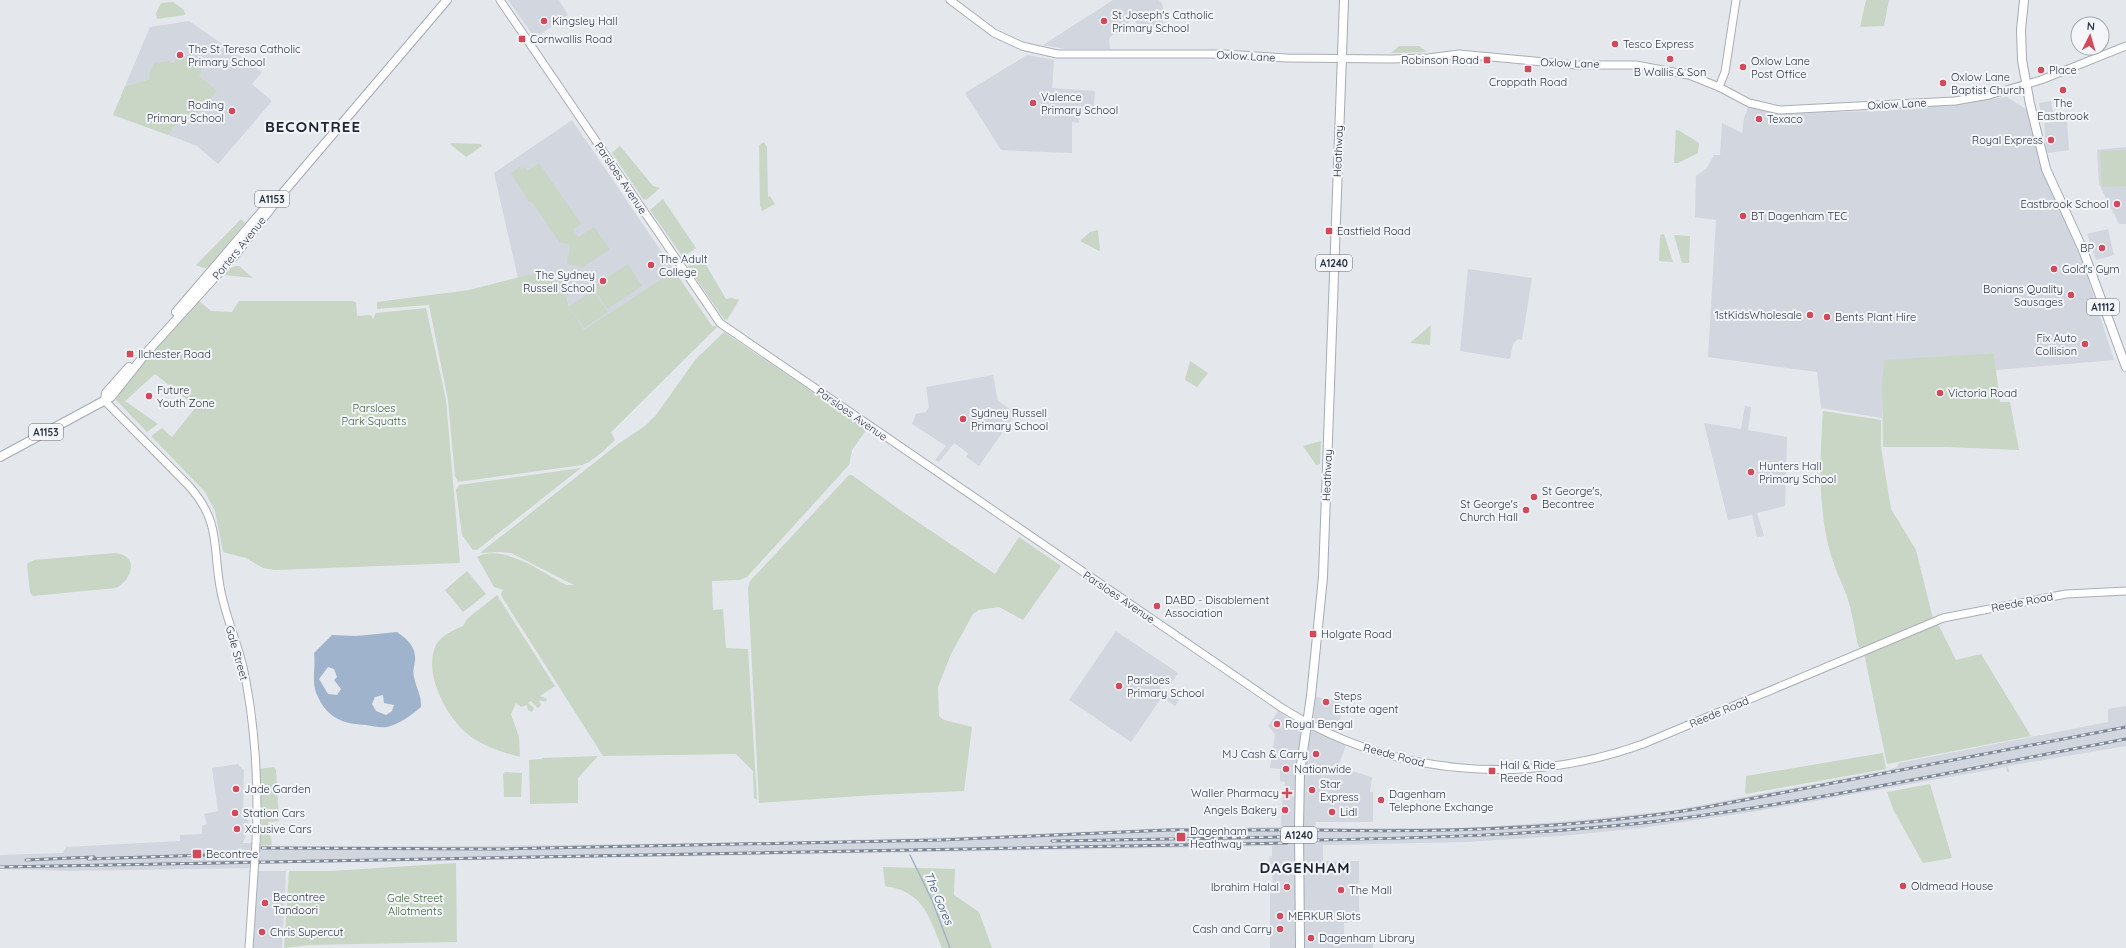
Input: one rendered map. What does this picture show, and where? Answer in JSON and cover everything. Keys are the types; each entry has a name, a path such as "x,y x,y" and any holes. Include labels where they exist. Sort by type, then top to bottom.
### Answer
{"main road":[{"name":"Porters Avenue","path":"105,400 106,393 115,381 144,350 442,0"},
{"name":"Porters Avenue","path":"0,457 111,397 147,352 226,264 281,196 447,0"},
{"name":"Heathway","path":"1300,948 1300,772 1308,723 1319,621 1324,550 1344,0"},
{"name":"A1112","path":"2024,0 2021,49 2027,85 2046,169 2084,250 2126,367"}],"street":[{"name":"Parsloes Avenue","path":"500,0 720,323 1183,641 1282,708 1308,723"},
{"name":"Oxlow Lane","path":"950,0 994,33 1022,46 1057,54 1224,54 1341,58 1428,58 1458,54 1576,66 1636,65 1689,75 1719,86 1749,103 1770,109 1782,110 1955,101 1989,95 2027,85 2126,46"},
{"path":"1719,86 1725,72 1736,0"},
{"name":"Gale Street","path":"105,400 194,491 201,500 212,523 220,590 242,665 250,705 257,821 249,948"},
{"name":"Reede Road","path":"1308,723 1344,740 1375,751 1427,765 1493,770 1562,766 1606,756 1643,744 1937,620 2066,594 2126,591"}],"shaded area":[{"path":"508,0 559,0 568,15 535,38"},
{"name":"St Joseph's Catholic Primary School","path":"1113,0 1159,0 1163,6 1163,26 1137,26 1135,17 1109,38 1110,49 1065,49 1043,45"},
{"path":"189,21 262,72 252,84 272,101 218,164 197,146 168,135 179,122 186,120 189,122 198,76 202,70 195,65 191,58 171,63 170,61 150,79 125,86 150,27"},
{"name":"Valence Primary School","path":"1027,55 1054,60 1052,88 1095,91 1093,114 1080,113 1079,123 1072,122 1072,153 1001,150 965,93"},
{"path":"2007,97 2026,109 2044,175 2082,260 2114,360 1996,370 1994,353 1884,361 1882,418 1821,408 1817,372 1708,357 1716,220 1695,217 1696,176 1707,168 1714,155 1720,155 1722,123 1742,133 1744,118 1749,105 1794,113 1884,111"},
{"path":"2051,101 2054,117 2042,119 2039,103"},
{"name":"The Sydney Russell School","path":"572,120 712,326 717,327 599,444 561,270 543,274 543,271 518,278 494,173"},
{"path":"2067,121 2069,150 2048,153 2044,123"},
{"name":"Eastbrook School","path":"2126,147 2126,224 2119,224 2099,184 2097,150"},
{"name":"BP","path":"2108,229 2114,255 2096,260 2087,234"},
{"path":"1468,269 1532,278 1522,340 1518,339 1513,344 1510,359 1460,351"},
{"name":"Sydney Russell Primary School","path":"993,375 998,401 1016,413 979,466 966,457 968,453 954,443 939,462 935,460 946,446 912,424 916,414 926,412 929,407 926,387"},
{"name":"Hunters Hall Primary School","path":"1745,406 1751,407 1748,430 1787,437 1785,506 1757,513 1764,536 1757,537 1752,515 1728,520 1704,423 1741,429"},
{"name":"Parsloes Primary School","path":"1116,631 1178,673 1170,685 1163,681 1159,687 1179,700 1175,706 1162,697 1131,742 1069,700"},
{"path":"1316,697 1341,701 1339,710 1343,711 1335,731 1349,737 1338,767 1372,777 1370,792 1373,792 1373,822 1316,822 1315,827 1319,828 1466,828 1559,822 1670,811 1888,770 1897,767 1899,763 2108,722 2108,709 2126,706 2126,746 2008,766 2009,772 2007,772 2006,767 1752,812 1641,828 1561,836 1466,842 1323,845 1323,861 1359,861 1359,921 1344,923 1344,938 1374,938 1373,948 1270,948 1270,893 1273,883 1269,856 1272,857 1272,846 250,864 249,868 68,871 0,869 0,855 63,853 66,847 180,841 180,835 202,834 202,826 207,824 204,814 218,811 212,768 238,764 244,770 243,816 249,821 243,843 261,843 261,846 498,846 771,842 990,836 1169,828 1283,827 1281,826 1285,782 1280,781 1280,769 1270,768 1275,734 1268,726 1278,711 1300,726 1309,727 1313,719"},
{"path":"258,871 286,871 282,948 253,948"}],"green space":[{"path":"1866,0 1889,0 1884,26 1860,27"},
{"path":"173,2 184,10 185,15 157,19 156,13 161,3"},
{"path":"1399,46 1419,46 1427,52 1391,53"},
{"path":"191,58 195,65 202,70 199,76 217,91 189,122 186,120 182,124 179,122 168,135 113,115 125,86 150,79 149,75 154,63 170,61 171,63 175,62 175,60"},
{"path":"1676,130 1699,143 1698,153 1678,163 1674,163"},
{"path":"764,142 767,147 768,197 770,196 775,204 762,211 760,205 759,145"},
{"path":"450,144 481,144 482,146 466,157"},
{"path":"620,146 653,186 660,188 646,200 643,199 612,153"},
{"path":"2126,150 2126,186 2102,187 2100,151"},
{"path":"539,163 581,224 573,230 578,237 594,227 610,249 583,267 567,264 570,245 558,242 559,241 531,201 529,202 511,173 520,167 522,169 525,167 527,171"},
{"path":"663,199 696,248 683,257 650,210"},
{"path":"241,219 245,223 209,266 204,268 196,265"},
{"path":"1098,230 1099,251 1080,241 1090,232"},
{"path":"1664,234 1673,262 1659,261 1660,235"},
{"path":"1674,235 1690,236 1689,263 1682,263"},
{"path":"705,253 705,263 726,299 732,298 739,300 727,320 724,319 688,267 689,264"},
{"path":"628,264 642,286 607,309 593,287"},
{"path":"239,266 253,278 224,275 232,267"},
{"path":"560,269 569,307 584,330 674,271 712,326 717,327 611,432 615,440 589,462 582,465 458,482 455,476 448,400 429,305 377,309 377,302 469,290 543,271 544,274"},
{"path":"593,290 608,312 584,328 569,307"},
{"name":"Parsloes Park Squatts","path":"199,301 211,311 232,312 239,301 352,301 356,302 357,316 371,315 373,319 376,313 426,308 446,400 460,563 274,570 263,568 246,558 223,552 215,511 205,492 151,436 162,428 172,437 196,407 155,374 125,401 158,424 147,432 116,400 116,393 175,325"},
{"path":"1431,325 1430,345 1410,343"},
{"path":"724,332 867,429 852,450 849,465 747,577 740,580 712,581 713,610 723,609 726,648 748,649 757,800 754,798 753,771 736,754 603,756 502,597 501,594 503,590 494,587 477,557 487,554 499,554 511,557 535,567 566,585 574,585 511,553 480,553 618,444 645,426 656,415 695,360"},
{"name":"Victoria Road","path":"1994,353 2000,402 2010,402 2019,450 1948,447 1883,447 1882,384 1884,360"},
{"path":"1190,361 1208,373 1197,387 1185,380"},
{"path":"1823,411 1881,420 1881,447 1891,509 1916,550 1934,623 1864,650 1858,646 1849,602 1836,570 1825,528 1821,495 1821,444"},
{"path":"1321,441 1320,464 1316,465 1303,446"},
{"path":"581,468 477,550 473,550 462,535 456,490 459,485"},
{"path":"849,475 852,475 900,510 995,574 1019,537 1061,566 1023,620 999,607 979,610 973,614 951,654 938,687 939,716 944,720 972,727 964,791 874,795 759,803 748,588 750,581"},
{"path":"115,553 128,558 131,563 131,568 126,579 116,588 33,596 30,592 27,564 34,560"},
{"path":"467,571 486,594 463,612 445,590"},
{"path":"497,595 555,686 540,696 547,699 546,702 539,700 541,705 538,708 531,701 528,703 534,708 532,712 528,710 527,705 521,707 516,703 511,714 519,737 520,757 483,744 464,731 443,703 434,679 432,667 433,656 438,641 448,633 463,626 467,619"},
{"path":"1938,624 1956,660 1981,654 2031,736 1887,764 1864,653"},
{"path":"1883,753 1886,769 1746,794 1745,792 1746,776"},
{"path":"598,756 578,778 578,803 530,804 529,760 542,758"},
{"path":"274,767 276,770 279,821 268,822 272,845 260,846 262,822 258,769"},
{"path":"505,772 522,773 521,797 504,797 503,774"},
{"path":"1930,784 1952,858 1923,863 1894,811 1887,792"},
{"name":"Gale Street Allotments","path":"456,863 457,942 309,945 284,948 289,871 331,871"},
{"path":"883,867 955,869 954,895 979,912 992,948 942,948 933,925 923,907 908,894 898,889 885,886"}],"water":[{"path":"397,632 409,642 413,648 415,659 414,674 421,699 421,707 410,716 396,724 382,727 343,721 331,714 326,709 317,695 314,685 314,653 332,635 356,636","holes":["328,667 334,669 337,677 334,680 341,689 337,695 328,694 319,679","383,695 384,703 394,705 392,711 386,715 376,711 372,704 375,697"]}],"waterway":[{"name":"The Gores","path":"910,855 932,900 950,948"}],"railway":[{"path":"1315,830 1412,831 1508,828 1605,821 1654,815 1702,808 2126,727"},
{"path":"1315,840 1406,838 1541,832 1676,819 1789,802 2126,739"},
{"path":"262,848 498,849 941,840 1169,830 1283,830"},
{"path":"1052,841 1280,837"},
{"path":"0,867 1287,843"},
{"path":"88,859 236,854"},
{"path":"26,860 94,857"}],"place":[{"name":"Kingsley Hall","path":"544,21"},
{"name":"St Joseph's Catholic Primary School","path":"1104,21"},
{"name":"Cornwallis Road","path":"522,39"},
{"name":"Tesco Express","path":"1615,44"},
{"name":"The St Teresa Catholic Primary School","path":"180,55"},
{"name":"B Wallis & Son","path":"1670,59"},
{"name":"Robinson Road","path":"1487,60"},
{"name":"Oxlow Lane Post Office","path":"1743,67"},
{"name":"Croppath Road","path":"1528,69"},
{"name":"Place","path":"2041,70"},
{"name":"Oxlow Lane Baptist Church","path":"1943,83"},
{"name":"The Eastbrook","path":"2063,90"},
{"name":"Valence Primary School","path":"1033,103"},
{"name":"Roding Primary School","path":"232,111"},
{"name":"Texaco","path":"1759,119"},
{"name":"Royal Express","path":"2051,140"},
{"name":"Eastbrook School","path":"2117,204"},
{"name":"BT Dagenham TEC","path":"1743,216"},
{"name":"Eastfield Road","path":"1329,231"},
{"name":"BP","path":"2102,248"},
{"name":"The Adult College","path":"651,265"},
{"name":"Gold's Gym","path":"2054,269"},
{"name":"The Sydney Russell School","path":"603,281"},
{"name":"Bonians Quality Sausages","path":"2071,295"},
{"name":"1stKidsWholesale","path":"1810,315"},
{"name":"Bents Plant Hire","path":"1827,317"},
{"name":"Fix Auto Collision","path":"2085,344"},
{"name":"Ilchester Road","path":"130,354"},
{"name":"Victoria Road","path":"1940,393"},
{"name":"Future Youth Zone","path":"149,396"},
{"name":"Sydney Russell Primary School","path":"963,419"},
{"name":"Hunters Hall Primary School","path":"1751,472"},
{"name":"St George's, Becontree","path":"1534,497"},
{"name":"St George's Church Hall","path":"1526,510"},
{"name":"DABD - Disablement Association","path":"1157,606"},
{"name":"Holgate Road","path":"1313,634"},
{"name":"Parsloes Primary School","path":"1119,686"},
{"name":"Steps Estate agent","path":"1326,702"},
{"name":"Royal Bengal","path":"1277,724"},
{"name":"MJ Cash & Carry","path":"1316,754"},
{"name":"Nationwide","path":"1286,769"},
{"name":"Hail & Ride Reede Road","path":"1492,771"},
{"name":"Jade Garden","path":"236,789"},
{"name":"Star Express","path":"1312,790"},
{"name":"Waller Pharmacy","path":"1287,793"},
{"name":"Dagenham Telephone Exchange","path":"1381,800"},
{"name":"Angels Bakery","path":"1285,810"},
{"name":"Lidl","path":"1332,812"},
{"name":"Station Cars","path":"235,813"},
{"name":"Xclusive Cars","path":"237,829"},
{"name":"Dagenham Heathway","path":"1181,837"},
{"name":"Becontree","path":"197,854"},
{"name":"Oldmead House","path":"1903,886"},
{"name":"Ibrahim Halal","path":"1287,887"},
{"name":"The Mall","path":"1341,890"},
{"name":"Becontree Tandoori","path":"265,903"},
{"name":"MERKUR Slots","path":"1280,916"},
{"name":"Cash and Carry","path":"1280,929"},
{"name":"Chris Supercut","path":"262,932"},
{"name":"Dagenham Library","path":"1311,938"}],"district":[{"name":"BECONTREE","path":"313,126"},
{"name":"DAGENHAM","path":"1305,867"}]}
